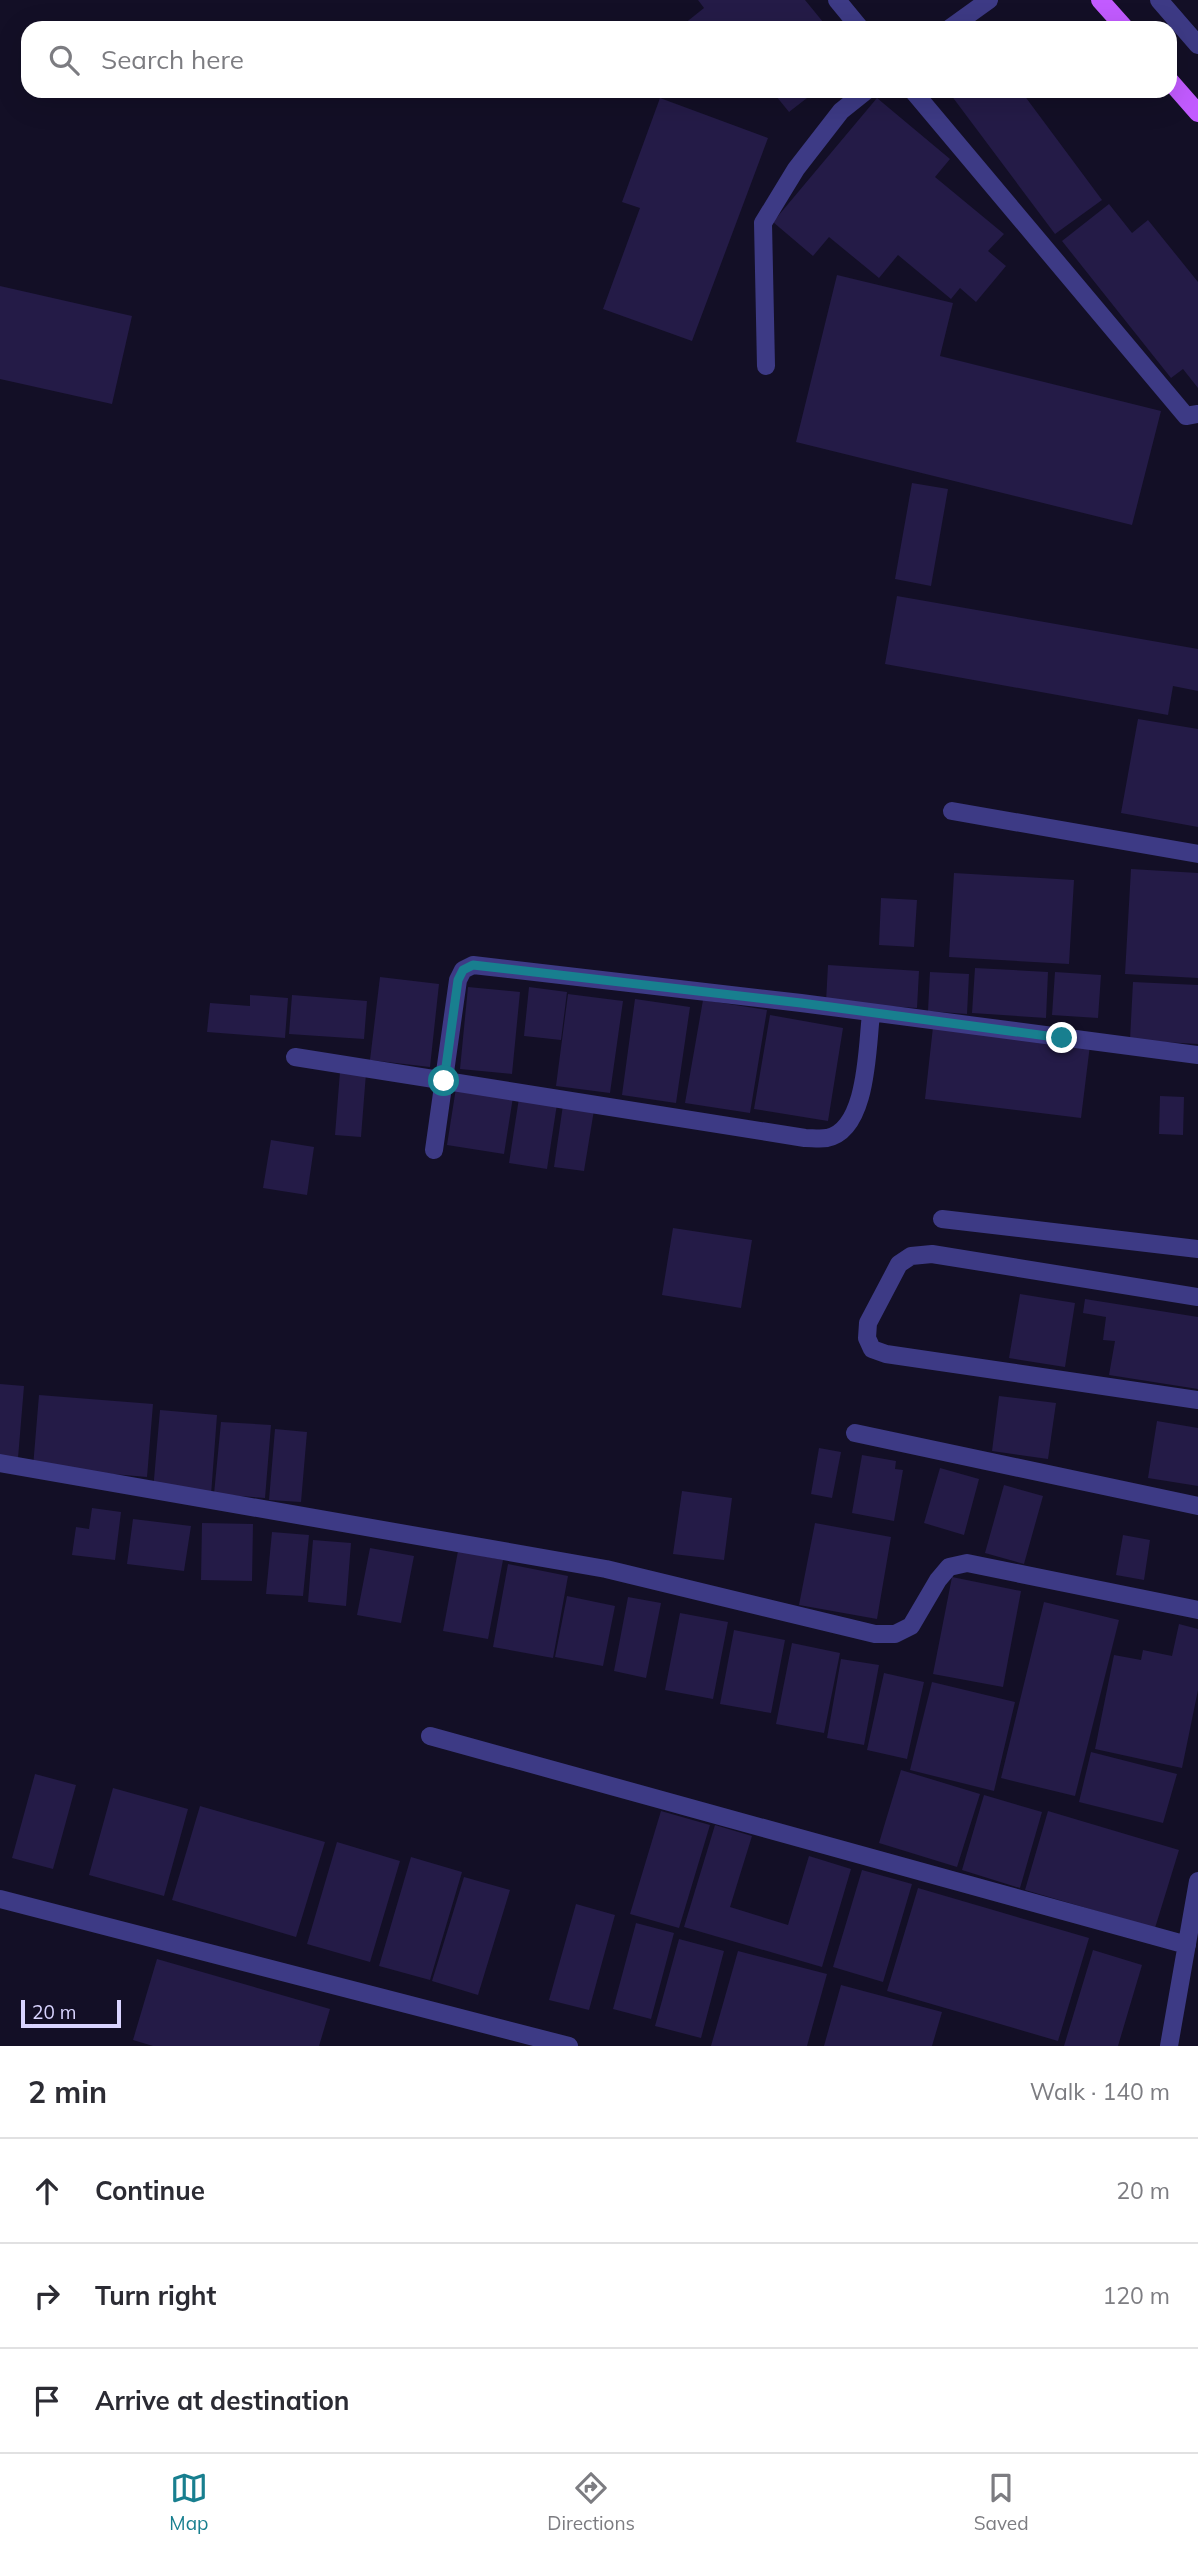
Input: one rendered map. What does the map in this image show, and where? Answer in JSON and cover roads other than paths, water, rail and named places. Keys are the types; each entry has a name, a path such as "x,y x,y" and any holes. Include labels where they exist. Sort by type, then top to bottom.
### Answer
{"main road":[{"path":"1100,0 1119,21"},
{"path":"1177,89 1198,113"}],"street":[{"path":"836,0 854,21"},
{"path":"960,21 989,0"},
{"path":"1158,0 1177,21"},
{"path":"1177,21 1198,45"},
{"path":"765,366 763,223 796,169 841,110 857,98"},
{"path":"919,98 1186,416 1198,414"},
{"path":"951,811 1198,853"},
{"path":"433,1150 458,980 463,970 473,965 801,1003 1198,1055"},
{"path":"295,1057 804,1138 829,1138 850,1123 860,1102 872,1014"},
{"path":"942,1219 1198,1250"},
{"path":"1198,1297 932,1254 911,1256 899,1264 868,1323 867,1338 872,1349 886,1354 1198,1400"},
{"path":"855,1433 1198,1506"},
{"path":"0,1463 606,1569 875,1634 895,1634 911,1626 938,1580 949,1567 967,1563 1198,1610"},
{"path":"430,1736 1186,1945"},
{"path":"1169,2046 1198,1881"},
{"path":"0,1899 569,2046"}]}
